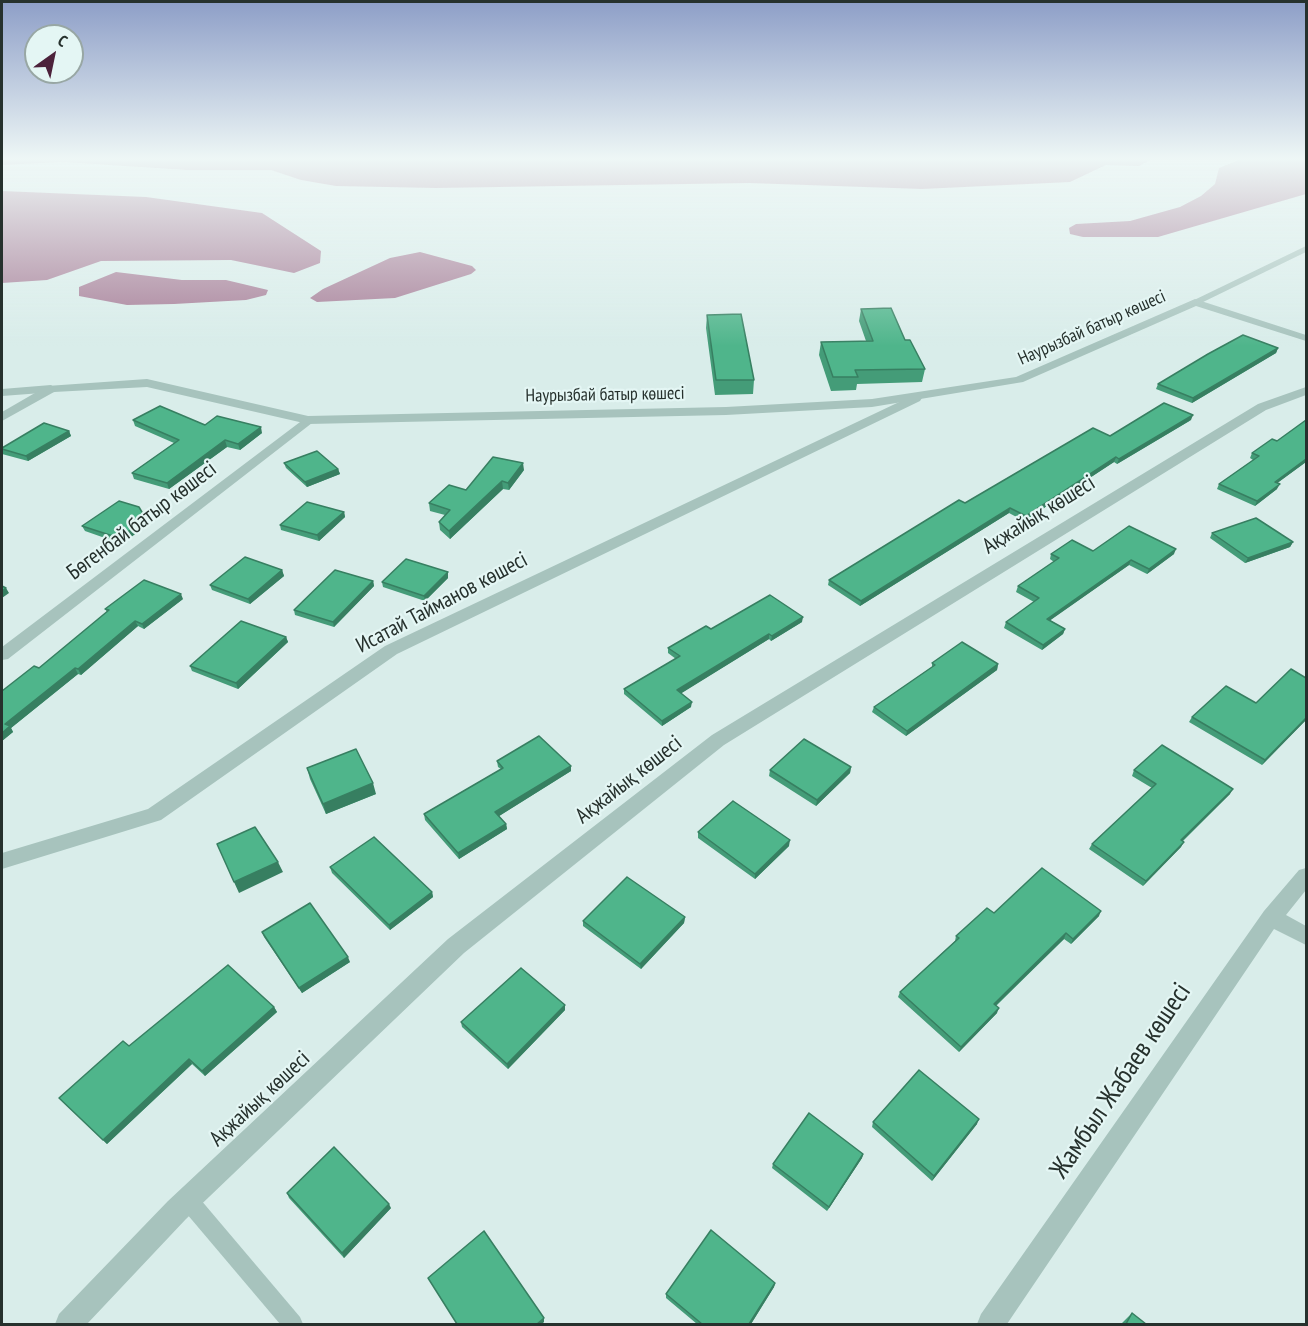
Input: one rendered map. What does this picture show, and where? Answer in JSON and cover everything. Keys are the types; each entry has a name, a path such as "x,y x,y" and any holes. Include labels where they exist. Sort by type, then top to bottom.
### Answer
{"street":[{"path":"1195,302 1306,249"},
{"path":"1195,302 1306,338"},
{"name":"Наурызбай батыр көшесі","path":"2,393 147,383 308,420 726,411 916,398 1019,380 1195,302"},
{"path":"2,417 51,389"},
{"name":"Ақжайық көшесі","path":"69,1324 188,1200 456,946 718,740 1262,407 1306,391"},
{"name":"Исатай Тайманов көшесі","path":"2,861 154,815 391,650 916,398"},
{"name":"Бөгенбай батыр көшесі","path":"2,655 308,420"},
{"name":"Жамбыл Жабаев көшесі","path":"991,1324 1271,917 1306,876"},
{"path":"1271,917 1306,936"}],"lane":[{"path":"188,1200 292,1324"}],"shaded area":[{"path":"2,222 276,222 321,251 320,263 294,273 231,260 101,261 47,280 2,283"},
{"path":"1210,222 1158,237 1083,237 1070,234 1069,228 1076,224"},
{"path":"420,252 472,266 476,270 471,274 395,298 317,302 310,298 323,289 390,258"},
{"path":"116,272 182,280 226,280 268,290 266,295 246,300 174,304 127,305 79,296 79,287"}],"building":[{"path":"891,308 905,340 910,340 925,369 855,370 858,377 833,377 821,342 873,341 861,309"},
{"path":"741,314 754,380 716,380 707,315"},
{"path":"1243,335 1278,348 1193,398 1158,384 1208,354"},
{"path":"1164,403 1193,415 1119,459 1116,457 1026,516 1010,508 861,601 829,580 959,500 965,503 1093,428 1110,436"},
{"path":"160,406 205,425 217,416 261,427 238,444 225,440 167,483 132,473 179,440 133,420"},
{"path":"1306,420 1306,459 1275,482 1280,484 1257,501 1219,484 1259,456 1252,453 1272,439 1277,441"},
{"path":"44,423 69,431 26,456 2,449 2,448"},
{"path":"317,451 338,469 305,482 284,463"},
{"path":"493,457 523,463 508,483 502,481 449,531 439,522 450,510 429,503 449,485 466,490"},
{"path":"119,501 139,507 146,519 119,538 82,526"},
{"path":"307,502 344,512 317,535 280,525"},
{"path":"1256,518 1293,542 1248,558 1212,533"},
{"path":"1129,526 1176,549 1149,569 1131,560 1047,619 1065,629 1043,645 1006,622 1039,598 1018,586 1059,558 1051,554 1072,540 1093,551"},
{"path":"245,557 282,570 248,599 210,585"},
{"path":"406,559 448,572 424,596 382,582"},
{"path":"335,570 373,581 333,622 294,610"},
{"path":"144,580 181,594 142,624 135,621 78,669 75,668 5,724 10,726 2,733 2,691 34,666 39,668 109,610 105,609"},
{"path":"770,595 803,617 772,636 769,634 677,690 692,702 662,721 624,689 680,656 668,648 706,626 711,629"},
{"path":"241,621 286,637 236,683 190,666"},
{"path":"962,642 998,664 907,731 874,707 935,665 932,663"},
{"path":"1291,669 1306,678 1306,718 1265,760 1192,717 1226,686 1256,703"},
{"path":"539,736 571,766 495,812 506,824 458,853 424,814 503,768 497,761"},
{"path":"804,739 851,767 817,800 770,770"},
{"path":"1162,745 1233,789 1181,840 1184,842 1146,881 1092,844 1156,784 1134,770"},
{"path":"356,749 373,783 323,804 307,768"},
{"path":"733,801 790,840 755,874 698,832"},
{"path":"255,827 278,862 234,882 217,844"},
{"path":"374,837 432,892 389,925 330,867"},
{"path":"1042,868 1101,911 1073,939 1066,933 994,1004 999,1008 961,1047 900,992 959,938 956,936 987,908 994,913"},
{"path":"627,877 685,917 640,964 583,921"},
{"path":"310,903 348,957 299,988 262,932"},
{"path":"228,965 274,1007 202,1071 189,1059 103,1140 59,1098 123,1041 129,1046"},
{"path":"521,968 565,1005 507,1064 461,1022"},
{"path":"919,1070 979,1119 934,1176 873,1122"},
{"path":"809,1113 863,1154 829,1207 773,1164"},
{"path":"334,1147 389,1204 342,1253 287,1193"},
{"path":"711,1230 775,1283 749,1324 702,1324 666,1294"},
{"path":"484,1231 544,1318 537,1324 457,1324 428,1278"},
{"path":"1132,1313 1146,1324 1126,1324"}]}
